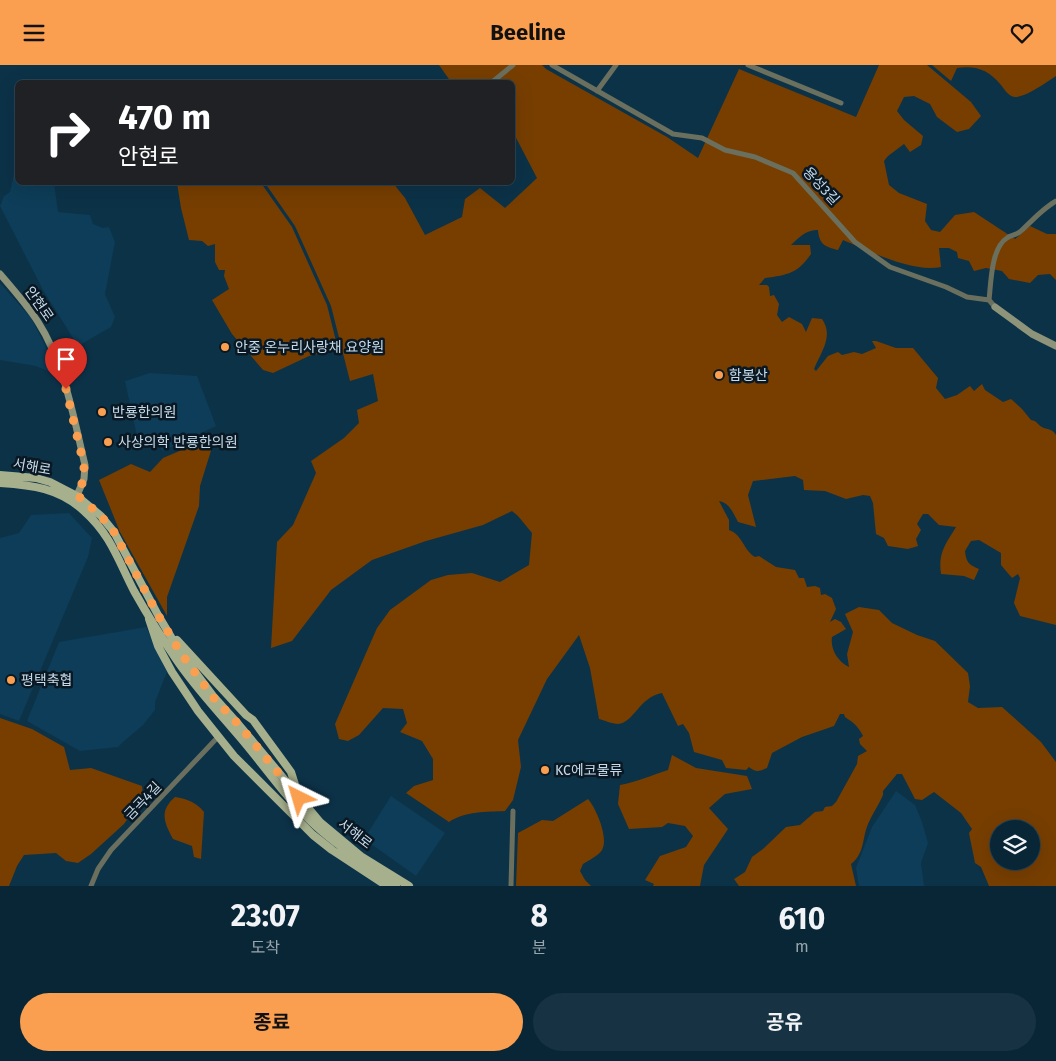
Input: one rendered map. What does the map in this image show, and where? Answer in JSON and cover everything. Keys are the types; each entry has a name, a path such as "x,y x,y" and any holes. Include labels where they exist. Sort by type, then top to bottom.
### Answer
{"main road":[{"name":"안현로","path":"0,274 39,323 51,347 62,377 84,465 84,479 75,499"},
{"path":"995,307 1032,334 1056,345"},
{"name":"서해로","path":"0,475 43,480 101,516 114,532 180,652 213,697 239,725 320,822 357,852 409,886"},
{"name":"서해로","path":"0,483 44,488 75,499 110,540 134,591 177,661 293,802 316,826 396,886"},
{"path":"146,610 155,637 172,672 218,737 234,756 313,835 332,850 387,886"},
{"path":"168,631 246,715 253,720 291,772 299,798"}],"street":[{"path":"495,80 513,65"},
{"name":"용성3길","path":"552,65 673,134 702,138 725,150 755,157 793,173 855,243 890,267 946,287 967,297 989,300"},
{"path":"597,91 616,65"},
{"path":"748,65 841,103"},
{"path":"995,307 989,300 994,263 999,247 1007,238 1019,233 1042,210 1056,201"},
{"name":"금곡4길","path":"91,886 98,869 107,855 218,737"},
{"path":"511,886 513,811"}],"shaded area":[{"path":"439,65 542,65 667,137 698,158 739,69 856,117 879,65 927,65 971,102 981,116 969,129 957,132 937,117 930,104 914,96 904,97 897,111 904,120 923,136 921,145 910,152 904,144 884,161 889,185 899,193 927,204 925,221 931,230 940,232 955,215 974,212 1015,239 1030,226 1047,234 1056,234 1056,280 1050,274 1038,275 1030,283 1009,279 1002,271 986,268 974,271 969,261 958,258 957,252 949,248 939,248 941,267 918,267 891,260 843,240 838,250 830,248 821,242 818,230 814,230 806,232 791,245 810,245 811,254 802,265 792,272 765,278 759,285 767,285 770,296 774,295 779,304 777,315 782,322 789,317 802,324 806,332 812,318 822,319 827,332 827,338 814,369 816,371 828,356 838,352 842,355 854,352 862,354 876,348 872,341 896,348 913,348 938,378 936,388 945,399 957,395 970,386 974,391 982,384 985,390 1003,402 1011,399 1031,420 1051,430 1056,435 1056,625 1020,616 1014,603 1020,578 1018,574 1012,578 1001,565 1001,553 979,540 971,541 965,551 969,563 979,569 974,580 964,576 941,574 942,555 956,527 939,525 928,514 923,514 917,524 921,530 916,539 918,546 908,549 888,546 884,538 876,534 873,503 870,496 863,495 846,499 825,491 804,490 803,480 795,476 753,481 748,495 756,527 738,522 729,506 719,501 729,520 729,530 737,535 751,554 755,557 759,556 776,567 795,570 799,578 804,578 807,587 815,586 820,588 821,595 825,594 832,598 836,609 830,622 835,619 841,622 846,629 832,637 832,646 836,655 845,665 849,667 847,654 853,632 845,614 859,607 879,610 892,623 935,641 968,673 970,686 968,702 978,708 1002,707 1041,742 1056,762 1056,886 989,886 981,867 975,863 969,833 972,829 961,813 934,792 922,800 915,799 902,774 897,774 883,791 883,795 866,829 859,855 851,864 856,886 739,886 734,879 745,872 752,857 786,827 800,825 815,812 823,811 825,807 832,806 836,802 857,764 858,756 867,751 860,744 859,739 863,736 844,714 840,714 834,726 802,737 772,753 767,768 758,771 749,767 746,770 726,768 722,760 694,752 689,733 683,724 678,726 662,693 648,699 624,723 616,724 599,719 590,668 579,635 547,679 518,740 521,767 513,800 505,811 469,814 449,822 406,793 414,786 433,780 433,759 422,741 400,732 407,723 403,709 383,708 359,735 348,741 339,739 335,724 377,628 390,610 431,580 448,575 472,573 500,582 529,565 532,533 512,511 483,525 426,541 372,560 331,590 292,641 271,648 277,542 293,525 316,473 311,461 344,438 359,423 357,410 378,401 373,374 350,381 331,306 295,226 266,185 395,185 405,198 425,235 462,217 465,199 480,188 505,208 537,178 515,136 515,80 450,80"},
{"path":"932,65 1056,65 1056,76 1030,92 1015,97 1009,94 992,76 982,70 970,67 957,68 951,81"},
{"path":"15,169 15,185 54,185 58,212 90,215 93,224 103,228 109,227 115,242 105,294 115,317 111,327 78,346 43,290 0,206 4,196 10,192"},
{"path":"177,185 262,185 292,227 327,305 337,345 333,351 309,356 273,373 263,370 232,334 212,300 229,289 224,276 225,270 219,270 215,262 215,244 208,246 202,241 189,240"},
{"path":"0,283 31,318 49,353 53,369 48,371 36,366 0,360"},
{"path":"150,373 197,376 216,426 163,451 152,439 141,440 137,436 125,381"},
{"path":"212,437 214,441 200,486 199,506 167,597 167,616 120,532 99,480 131,464 150,472 163,458"},
{"path":"69,513 92,538 88,557 19,721 0,714 0,538 19,533 31,515"},
{"path":"146,627 167,672 155,702 155,710 143,725 118,747 80,751 27,721 59,642"},
{"path":"0,718 32,729 64,747 70,770 91,768 142,786 143,796 124,824 91,854 78,863 66,861 56,853 24,855 17,866 9,886 0,886"},
{"path":"672,755 696,768 747,776 752,789 725,794 709,808 728,829 704,865 700,886 653,886 654,884 645,880 660,856 686,847 693,836 685,826 668,823 662,827 629,829 618,804 620,785 668,770"},
{"path":"896,791 915,805 922,822 928,843 921,863 924,886 859,886 856,868 872,827"},
{"path":"391,796 445,833 416,876 364,839"},
{"path":"175,797 191,801 204,812 201,859 194,857 192,846 173,839 167,827 165,812"},
{"path":"588,799 598,816 604,838 602,850 583,864 580,871 591,886 516,886 518,833 542,820 553,821"}],"place":[{"name":"안중 온누리사랑채 요양원","path":"225,347"},
{"name":"함봉산","path":"719,375"},
{"name":"반룡한의원","path":"102,412"},
{"name":"사상의학 반룡한의원","path":"108,442"},
{"name":"평택축협","path":"11,680"},
{"name":"KC에코물류","path":"545,770"}],"route":[{"path":"66,389 85,473 77,495 101,516 114,532 180,652 213,697 239,725 299,798"}]}
